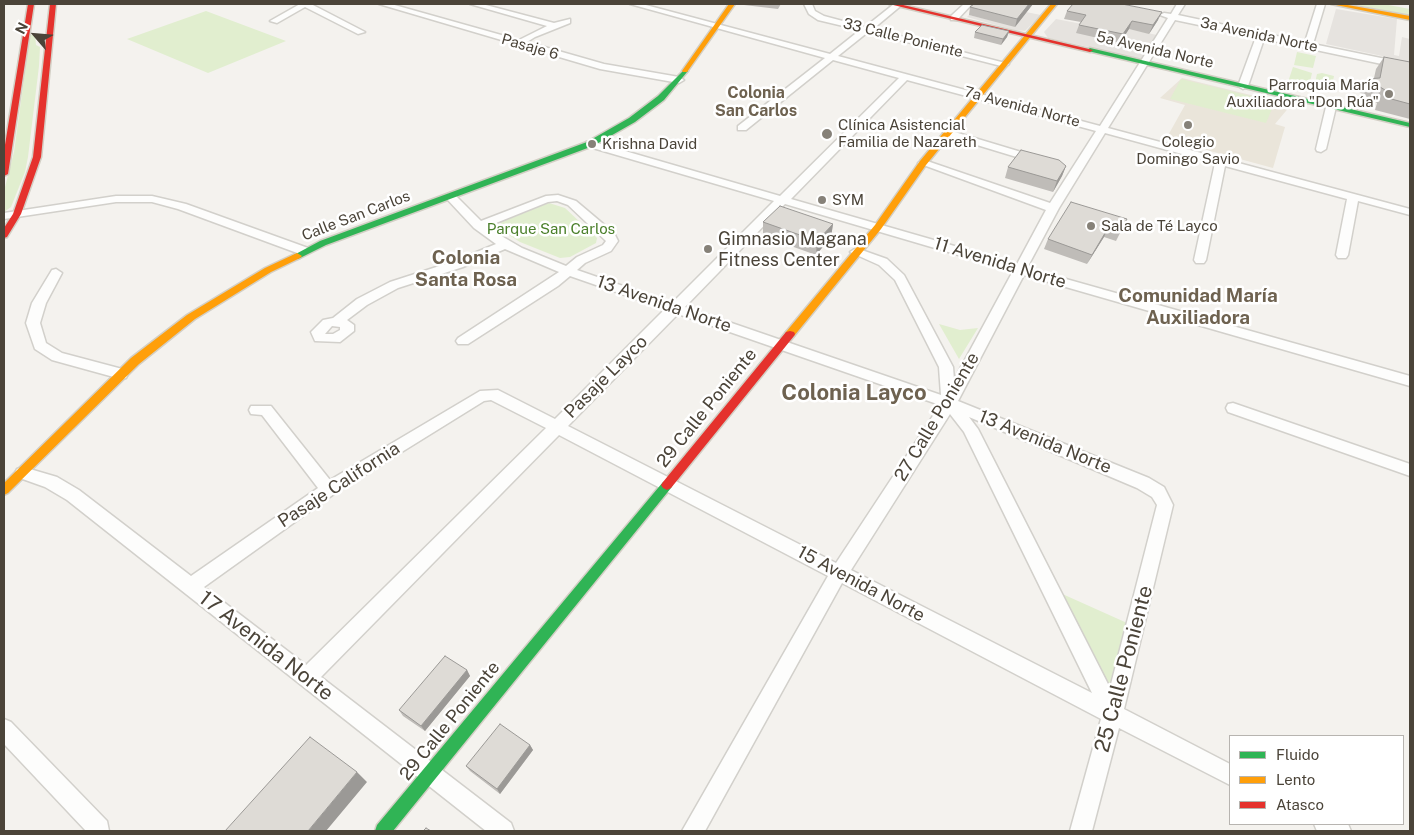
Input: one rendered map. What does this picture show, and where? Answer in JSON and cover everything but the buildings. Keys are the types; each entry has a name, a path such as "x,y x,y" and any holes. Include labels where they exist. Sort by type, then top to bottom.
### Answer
{"street":[{"path":"4,174 26,22 31,4"},
{"path":"4,235 18,214 37,157 50,18 53,4"},
{"path":"274,21 305,4 361,32"},
{"name":"Pasaje 6","path":"384,4 609,69 679,80"},
{"path":"474,4 554,26"},
{"name":"7a Avenida Norte","path":"634,4 1103,128 1410,212"},
{"name":"Calle San Carlos","path":"4,490 135,361 191,317 304,251 590,144 632,120 661,98 679,80 732,4"},
{"name":"33 Calle Poniente","path":"808,4 812,12 821,18 1005,64"},
{"path":"742,128 834,57 897,4"},
{"name":"5a Avenida Norte","path":"897,4 1410,125"},
{"path":"954,18 968,4"},
{"name":"29 Calle Poniente","path":"383,831 878,227 922,164 1054,4"},
{"name":"27 Calle Poniente","path":"693,831 839,573 949,403 1053,208 1071,170 1103,128 1181,4"},
{"path":"1308,45 1321,4"},
{"path":"1334,4 1410,18"},
{"name":"3a Avenida Norte","path":"1154,13 1410,67"},
{"path":"26,22 37,24 50,18"},
{"path":"519,44 532,35 567,21"},
{"path":"25,37 30,33 39,32 40,43 48,45"},
{"path":"1243,86 1261,36"},
{"name":"Pasaje Layco","path":"307,678 556,426 784,200 905,76"},
{"path":"1321,149 1331,107"},
{"path":"948,133 1048,163"},
{"name":"11 Avenida Norte","path":"590,144 1020,270 1410,381"},
{"path":"1200,260 1221,161"},
{"path":"922,164 1053,208"},
{"name":"13 Avenida Norte","path":"450,196 478,226 503,245 568,271 949,403 1143,483 1158,492 1165,505"},
{"path":"463,341 554,283 586,258 607,248 612,241 610,236 568,200 555,197 478,226"},
{"path":"1342,255 1353,197"},
{"path":"4,216 116,199 152,199 182,206 304,251"},
{"path":"337,321 362,302 394,285 459,264 503,245"},
{"path":"856,252 883,262 900,278 946,367 949,403 970,429 1113,715"},
{"path":"56,273 39,302 33,323 40,346 57,357 122,374"},
{"name":"15 Avenida Norte","path":"492,394 669,483 1229,774"},
{"name":"Pasaje California","path":"190,587 328,489 480,396 492,394"},
{"path":"1233,408 1410,470"},
{"path":"256,410 266,410 328,489"},
{"name":"17 Avenida Norte","path":"23,473 51,482 68,492 503,831"},
{"name":"25 Calle Poniente","path":"1081,831 1113,715 1165,505"},
{"path":"4,730 99,829"},
{"path":"1327,825 1340,831"}],"shaded area":[{"path":"1336,9 1397,19 1394,55 1399,56 1402,37 1410,39 1410,62 1326,44"},
{"path":"1026,12 1041,15 1025,31 1014,30 967,17 969,15 1012,25"},
{"path":"1056,19 1082,24 1120,43 1129,29 1157,35 1142,59 1048,38 1044,32"},
{"path":"1182,78 1291,105 1275,124 1285,127 1273,168 1166,139 1185,105 1160,98"}],"green space":[{"path":"1350,4 1383,4 1410,9 1410,15"},
{"path":"206,11 286,41 208,73 127,39"},
{"path":"35,34 36,45 40,47 39,66 28,157 25,172 11,207 4,212 4,191 14,152 30,35"},
{"path":"1297,52 1316,56 1313,68 1294,65"},
{"path":"1293,67 1312,73 1309,86 1288,82"},
{"path":"1322,73 1334,76 1331,91 1314,87 1317,74"},
{"path":"1181,79 1275,102 1266,123 1170,99"},
{"name":"Parque San Carlos","path":"549,203 565,208 597,238 596,243 570,257 560,258 520,242 498,228 501,222"},
{"path":"939,324 960,330 978,328 959,359"},
{"path":"1049,588 1136,627 1113,715"}],"traffic: fast":[{"path":"1090,50 1410,125"},
{"path":"297,256 323,243 590,144 632,120 661,98 685,71"},
{"path":"383,831 667,485"}],"traffic: slow":[{"path":"685,71 732,4"},
{"path":"790,334 878,227 923,163 1054,4"},
{"path":"1334,4 1410,18"},
{"path":"4,490 135,361 191,317 268,270 297,256"}],"traffic: jam":[{"path":"4,174 31,4"},
{"path":"4,235 17,214 37,157 53,4"},
{"path":"892,4 1090,50"},
{"path":"667,485 790,334"}],"place":[{"name":"Parroquia María Auxiliadora \"Don Rúa\"","path":"1389,94"},
{"name":"Colegio Domingo Savio","path":"1188,125"},
{"name":"Clínica Asistencial Familia de Nazareth","path":"827,134"},
{"name":"Krishna David","path":"592,144"},
{"name":"SYM","path":"822,200"},
{"name":"Sala de Té Layco","path":"1091,226"},
{"name":"Gimnasio Magana Fitness Center","path":"708,249"}],"district":[{"name":"Colonia San Carlos","path":"756,102"},
{"name":"Colonia Santa Rosa","path":"466,269"},
{"name":"Comunidad María Auxiliadora","path":"1198,307"},
{"name":"Colonia Layco","path":"854,393"}]}
